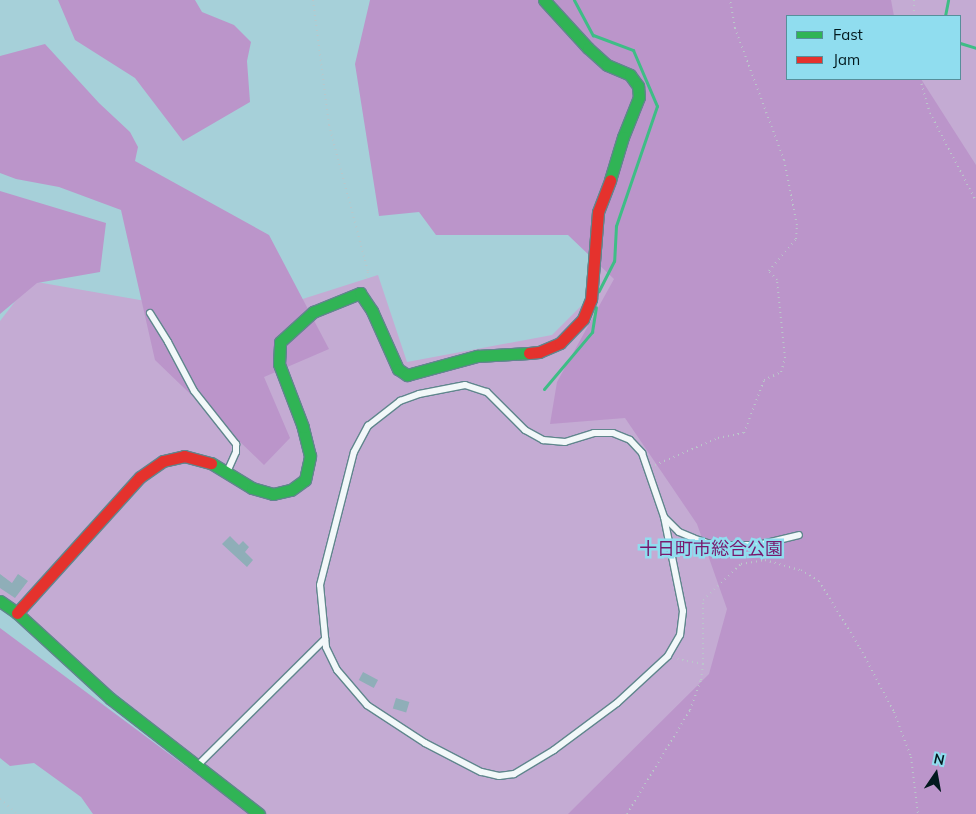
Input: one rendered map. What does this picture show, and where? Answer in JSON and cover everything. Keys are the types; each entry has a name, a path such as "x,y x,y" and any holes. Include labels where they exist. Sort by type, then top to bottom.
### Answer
{"street":[{"path":"17,613 140,477 163,461 184,456 203,460 252,488 274,494 290,490 305,480 310,456 303,426 279,364 280,342 314,312 360,293 372,311 398,369 407,375 417,374 477,356 539,352 560,343 583,319 591,299 598,212 639,97 638,86 630,74 607,65 588,48 544,0"},
{"path":"0,601 17,613 112,699 260,814"}],"lane":[{"path":"150,313 194,391 236,444 236,452 227,472"},
{"path":"465,385 487,392 524,430 543,440 565,442 594,433 613,433 630,440 642,453 664,517 683,611 680,635 668,656 617,703 554,750 514,774 499,776 481,772 425,743 367,705 337,670 325,639 320,585 354,452 368,426 400,401 419,394 465,385"},
{"path":"664,517 679,532 714,545 758,545 799,535"},
{"path":"196,766 325,639"}],"path":[{"path":"313,0 329,125 368,272 360,293"},
{"path":"648,468 718,438 744,433 764,380 781,372 785,358 777,280 769,271 796,239 797,224 784,160 735,28 730,0"},
{"path":"914,0 914,15"},
{"path":"920,80 930,113 976,201"},
{"path":"627,814 690,710 701,680 703,664 703,600 741,564 765,560 801,570 819,581 860,648 894,712 911,757 918,814"},
{"path":"668,656 703,664"},
{"path":"0,800 17,814"}],"green space":[{"path":"58,0 195,0 202,12 234,25 251,42 247,61 250,102 183,141 135,78 75,40"},
{"path":"370,0 891,0 894,15 786,15 786,80 922,80 976,165 976,814 568,814 709,674 727,609 697,524 625,418 550,424 557,382 614,279 568,235 436,235 419,212 379,216 355,64"},
{"name":"十日町市総合公園","path":"641,0 976,0 976,814 266,814 0,601 0,321 31,281 243,318 378,275 407,362 552,335 586,301"},
{"path":"45,44 99,103 130,132 138,147 135,161 269,235 329,349 264,377 290,438 264,465 155,360 121,210 59,187 16,179 0,173 0,56"},
{"path":"0,191 106,223 100,272 37,283 0,314"},
{"path":"0,628 250,814 93,814 81,797 34,763 10,766 0,758"}],"building":[{"path":"230,536 239,545 243,541 249,547 245,552 253,560 247,567 222,544"},
{"path":"0,574 12,583 18,574 28,581 15,598 0,588"},
{"path":"363,672 378,680 374,688 359,680"},
{"path":"396,698 409,702 406,713 393,709"}],"waterway":[{"path":"574,0 593,35 633,50 657,106 616,226 614,261 599,291"},
{"path":"945,15 948,0"},
{"path":"961,43 976,48"},
{"path":"544,389 592,332 596,307"}],"traffic: fast":[{"path":"544,0 588,48 607,65 630,75 638,86 639,97 623,137 610,180"},
{"path":"211,463 252,488 273,494 291,490 305,480 310,456 303,427 279,364 280,342 313,312 360,293 372,311 398,369 407,375 477,356 529,353"},
{"path":"0,601 17,613 111,699 259,814"}],"traffic: jam":[{"path":"529,353 539,352 560,343 583,319 591,299 598,212 610,180"},
{"path":"17,613 140,477 163,461 184,456 211,463"}]}
